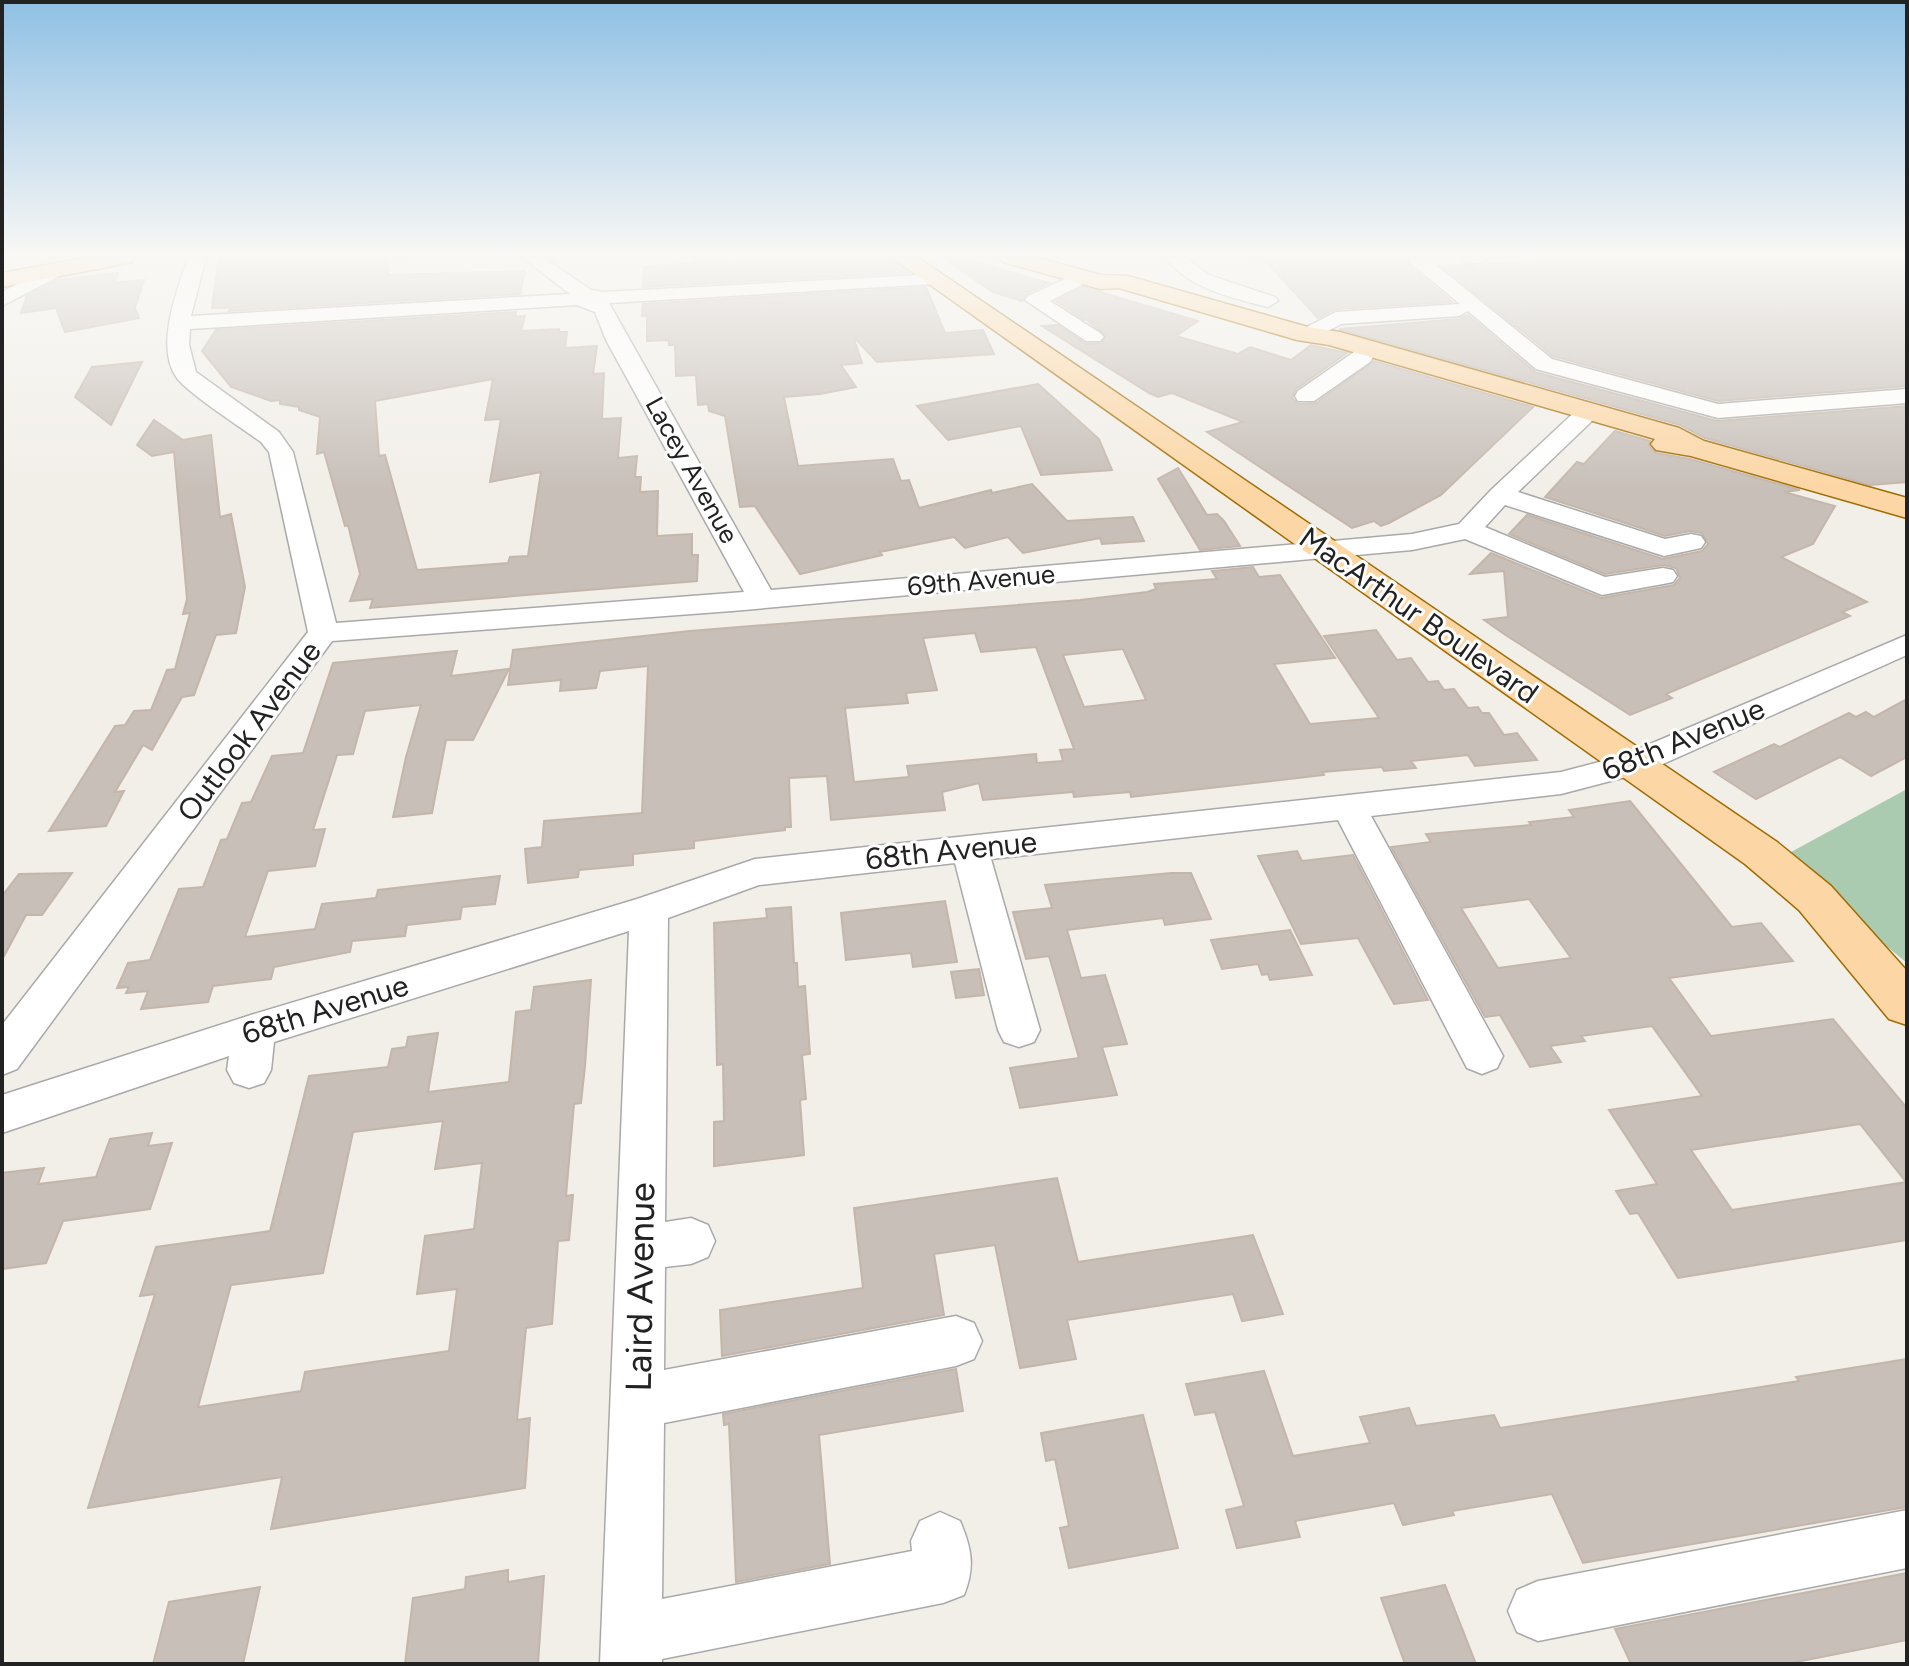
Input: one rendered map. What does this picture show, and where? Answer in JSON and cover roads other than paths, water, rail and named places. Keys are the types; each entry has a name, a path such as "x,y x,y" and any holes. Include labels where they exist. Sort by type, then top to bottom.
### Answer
{"main road":[{"name":"MacArthur Boulevard","path":"1016,335 1761,853 1815,898 1907,1005"},
{"path":"1306,335 1322,346 1584,415"},
{"path":"1306,335 1331,337 1584,415 1664,444 1693,447 1907,508"}],"street":[{"name":"Outlook Avenue","path":"2,1057 323,633 281,452 270,437 186,375 179,359 179,335"},
{"name":"Lacey Avenue","path":"615,335 762,599"},
{"path":"1089,335 1093,337"},
{"path":"1509,335 1544,364 1718,411 1907,396"},
{"path":"1306,396 1362,357"},
{"path":"1584,415 1468,530 1602,586 1663,576"},
{"path":"1500,495 1664,548 1691,542"},
{"name":"69th Avenue","path":"323,633 1326,550 1412,542 1468,530"},
{"name":"68th Avenue","path":"2,1114 252,1050 755,872 1561,783 1633,764 1907,644"},
{"path":"1349,807 1482,1056"},
{"path":"969,847 1019,1030"},
{"name":"Laird Avenue","path":"631,1650 649,910"},
{"path":"640,1248 691,1241"},
{"path":"637,1402 956,1341"},
{"path":"1538,1611 1907,1539"},
{"path":"631,1650 943,1574 940,1541"}]}
